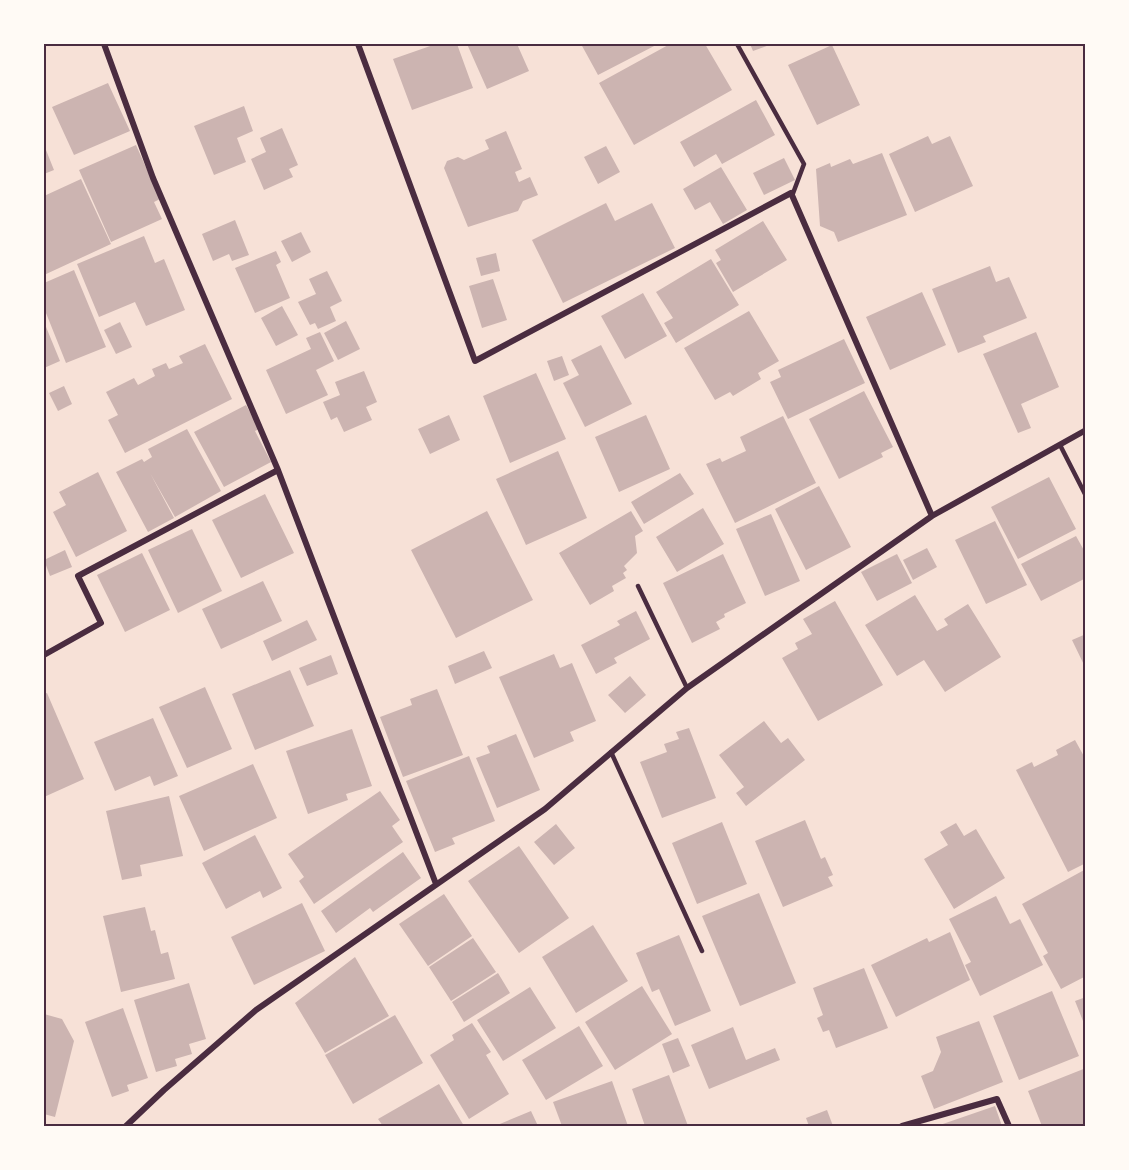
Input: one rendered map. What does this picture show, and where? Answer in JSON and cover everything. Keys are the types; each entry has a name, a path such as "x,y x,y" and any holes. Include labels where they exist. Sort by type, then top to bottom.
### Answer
{"street":[{"path":"104,44 153,178 278,470 436,884"},
{"path":"358,44 475,361 791,193 932,516"},
{"path":"126,1126 256,1010 545,809 687,688 932,516 1086,430"},
{"path":"44,655 101,623 78,576 278,470"},
{"path":"902,1126 997,1098 1009,1126"}],"lane":[{"path":"737,44 804,164 792,196"},
{"path":"1060,445 1086,496"},
{"path":"638,586 687,688"},
{"path":"611,752 702,951"}],"building":[{"path":"436,44 457,44 473,88 412,110 393,59"},
{"path":"467,44 517,44 529,71 487,89"},
{"path":"581,44 658,44 598,75"},
{"path":"670,44 705,44 732,90 634,145 599,83"},
{"path":"750,44 772,44 753,51"},
{"path":"832,45 860,105 817,125 788,65"},
{"path":"108,83 130,131 74,155 52,107"},
{"path":"756,100 775,135 722,164 716,154 694,167 680,142"},
{"path":"244,106 253,131 237,138 246,162 214,175 194,126"},
{"path":"282,128 298,165 289,169 293,177 264,190 251,159 266,152 260,138"},
{"path":"506,131 522,169 515,172 519,182 530,177 538,195 523,201 518,211 468,227 444,168 447,161 458,157 464,160 489,149 485,140"},
{"path":"928,136 932,144 950,136 973,186 915,212 889,154"},
{"path":"44,145 54,170 44,174"},
{"path":"136,145 160,199 154,202 162,219 111,242 79,170"},
{"path":"606,146 620,172 598,184 584,157"},
{"path":"882,153 907,215 838,242 834,232 820,226 816,169 830,163 831,167 850,159 853,164"},
{"path":"784,158 795,180 764,195 753,173"},
{"path":"721,167 747,210 723,224 710,202 695,210 683,189"},
{"path":"81,179 111,244 44,275 44,196"},
{"path":"606,203 615,221 652,203 675,248 563,303 532,240"},
{"path":"235,220 249,255 232,261 229,254 213,261 202,234"},
{"path":"763,221 787,260 733,292 716,263 721,260 715,250"},
{"path":"301,232 311,252 292,262 281,241"},
{"path":"144,236 155,263 164,259 185,310 146,326 135,302 99,317 77,264"},
{"path":"276,251 281,262 276,265 290,298 255,313 235,268"},
{"path":"496,253 500,271 481,276 476,258"},
{"path":"711,259 739,305 676,343 664,323 673,318 656,292"},
{"path":"990,266 996,282 1009,277 1027,318 983,336 986,342 958,353 932,289"},
{"path":"74,270 106,347 66,363 44,308 44,283"},
{"path":"327,271 342,301 330,307 336,321 318,329 315,323 310,325 298,302 316,294 309,279"},
{"path":"493,279 507,320 482,328 469,286"},
{"path":"922,292 946,345 890,370 866,317"},
{"path":"643,293 667,336 625,359 601,316"},
{"path":"282,306 298,335 276,346 261,318"},
{"path":"749,311 779,361 758,373 761,379 733,396 730,392 715,400 684,348"},
{"path":"346,321 360,349 338,360 324,333"},
{"path":"44,322 60,361 44,368"},
{"path":"120,322 132,347 116,354 104,330"},
{"path":"320,332 334,361 316,370 328,395 286,414 266,370 311,349 306,338"},
{"path":"1036,332 1059,387 1021,404 1031,428 1018,433 983,354"},
{"path":"844,339 865,383 788,419 770,382 781,377 778,370"},
{"path":"205,344 232,399 125,453 108,420 118,415 106,392 134,378 138,385 155,376 152,369 166,363 169,369 183,363 179,356"},
{"path":"601,345 632,404 585,427 563,383 579,375 571,360"},
{"path":"562,356 569,375 554,381 547,361"},
{"path":"364,371 377,402 366,407 372,420 344,432 337,417 331,420 323,402 340,395 335,382"},
{"path":"536,373 566,439 510,463 483,396"},
{"path":"64,386 72,404 58,411 49,393"},
{"path":"864,391 893,447 881,453 883,457 839,479 809,419"},
{"path":"246,405 259,429 255,431 271,462 224,487 194,432"},
{"path":"449,415 460,440 430,454 418,429"},
{"path":"646,415 670,469 619,492 595,437"},
{"path":"783,416 816,483 735,523 706,464 720,458 722,462 746,451 740,437"},
{"path":"187,429 221,491 175,517 150,473 174,518 148,532 116,472 142,459 144,462 152,457 148,449"},
{"path":"558,451 587,518 526,545 496,479"},
{"path":"98,472 127,531 76,557 53,512 66,505 59,492"},
{"path":"680,473 694,494 644,524 631,502"},
{"path":"1049,477 1076,529 1018,559 991,507"},
{"path":"819,486 851,547 806,570 775,509"},
{"path":"265,494 294,553 241,578 212,520"},
{"path":"703,508 724,544 677,572 656,537"},
{"path":"487,511 533,600 456,638 411,550"},
{"path":"631,511 643,531 635,536 637,553 624,566 627,570 623,573 626,578 612,586 614,591 590,605 559,553"},
{"path":"771,514 800,581 765,596 736,529"},
{"path":"995,521 1027,585 986,604 955,540"},
{"path":"192,529 222,591 178,613 148,550"},
{"path":"1076,536 1086,554 1086,578 1041,601 1021,564"},
{"path":"927,548 937,567 913,580 903,560"},
{"path":"65,550 72,567 50,576 44,560"},
{"path":"142,553 170,610 125,632 97,575"},
{"path":"723,554 746,603 724,614 725,617 716,622 720,629 692,643 663,583"},
{"path":"897,554 912,583 877,601 861,572"},
{"path":"263,581 282,621 221,649 202,609"},
{"path":"915,595 937,631 948,625 944,619 968,604 1001,657 945,692 924,660 897,676 865,625"},
{"path":"835,601 883,685 818,721 782,658 798,649 795,643 812,634 803,619"},
{"path":"636,611 650,639 614,658 617,663 596,674 581,645 620,625 617,621"},
{"path":"307,620 317,640 272,661 263,641"},
{"path":"1086,634 1086,669 1072,640"},
{"path":"484,651 492,668 455,684 448,666"},
{"path":"554,654 560,668 572,663 596,721 570,732 574,741 534,758 499,677"},
{"path":"331,655 338,674 307,686 299,668"},
{"path":"290,670 314,726 255,750 232,694"},
{"path":"630,676 646,695 625,713 608,695"},
{"path":"205,687 232,749 187,768 159,707"},
{"path":"437,689 463,755 403,777 380,717 412,705 410,699"},
{"path":"47,693 84,779 44,797 44,694"},
{"path":"153,718 178,776 154,786 150,776 115,791 94,742"},
{"path":"764,721 781,743 788,738 805,760 746,806 736,793 744,787 719,755"},
{"path":"689,728 716,798 662,818 640,762 667,752 664,744 679,739 676,732"},
{"path":"352,729 372,786 346,794 348,800 308,814 286,751"},
{"path":"516,734 540,790 497,808 476,758 490,753 487,746"},
{"path":"1075,740 1086,760 1086,863 1068,872 1016,770 1032,762 1034,767 1058,755 1056,750"},
{"path":"469,756 495,821 452,838 455,844 435,852 406,781"},
{"path":"253,764 277,818 204,851 179,796"},
{"path":"380,791 400,820 392,826 403,842 314,904 299,881 304,877 288,854"},
{"path":"169,796 183,856 140,865 142,876 122,880 106,811"},
{"path":"805,820 821,859 825,857 833,875 828,877 833,886 783,907 755,841"},
{"path":"722,822 747,884 697,904 672,843"},
{"path":"956,823 964,836 976,829 1005,878 954,909 924,859 948,845 940,832"},
{"path":"556,824 575,848 554,865 534,842"},
{"path":"255,835 282,888 263,898 260,891 226,909 202,863"},
{"path":"519,846 569,918 519,953 468,881"},
{"path":"403,852 421,878 373,912 370,908 336,933 321,911"},
{"path":"1086,869 1086,976 1061,989 1043,956 1048,953 1022,904"},
{"path":"759,893 796,983 740,1006 702,916"},
{"path":"444,894 472,936 428,966 399,924"},
{"path":"996,896 1010,924 1020,919 1043,965 980,996 965,965 971,962 949,919"},
{"path":"302,903 325,951 254,985 231,937"},
{"path":"145,907 151,931 155,930 161,954 168,952 175,979 121,992 103,916"},
{"path":"593,925 628,981 576,1013 542,957"},
{"path":"950,932 970,980 896,1017 871,965 927,938 929,942"},
{"path":"679,935 711,1011 675,1026 659,989 652,992 636,953"},
{"path":"473,938 496,972 451,1001 429,967"},
{"path":"355,957 389,1016 325,1053 295,1003"},
{"path":"864,968 888,1028 836,1048 829,1030 823,1032 817,1018 823,1015 813,988"},
{"path":"498,973 510,993 464,1022 452,1002"},
{"path":"189,983 206,1039 189,1044 192,1054 175,1059 177,1066 156,1072 134,1000"},
{"path":"642,986 672,1034 615,1070 585,1022"},
{"path":"530,987 556,1028 503,1061 477,1020"},
{"path":"1052,991 1079,1056 1019,1080 993,1016"},
{"path":"1086,997 1086,1026 1085,1026 1075,1001"},
{"path":"123,1008 148,1078 127,1085 129,1091 112,1097 85,1022"},
{"path":"44,1014 62,1019 74,1041 55,1117 44,1114"},
{"path":"395,1015 423,1063 353,1104 325,1055"},
{"path":"979,1021 1003,1082 934,1109 921,1076 933,1071 941,1052 936,1037"},
{"path":"472,1023 491,1052 486,1055 509,1094 469,1119 430,1055 454,1040 452,1035"},
{"path":"579,1026 603,1066 546,1100 522,1060"},
{"path":"733,1027 746,1060 775,1048 780,1060 709,1089 691,1045"},
{"path":"678,1038 690,1066 673,1073 662,1044"},
{"path":"1086,1068 1086,1126 1042,1126 1028,1091"},
{"path":"669,1075 688,1126 645,1126 632,1089"},
{"path":"612,1081 628,1126 562,1126 553,1102"},
{"path":"439,1084 464,1126 383,1126 378,1119"},
{"path":"995,1106 1002,1126 937,1126"},
{"path":"827,1110 833,1126 809,1126 806,1118"},
{"path":"531,1111 538,1126 495,1126"}]}
